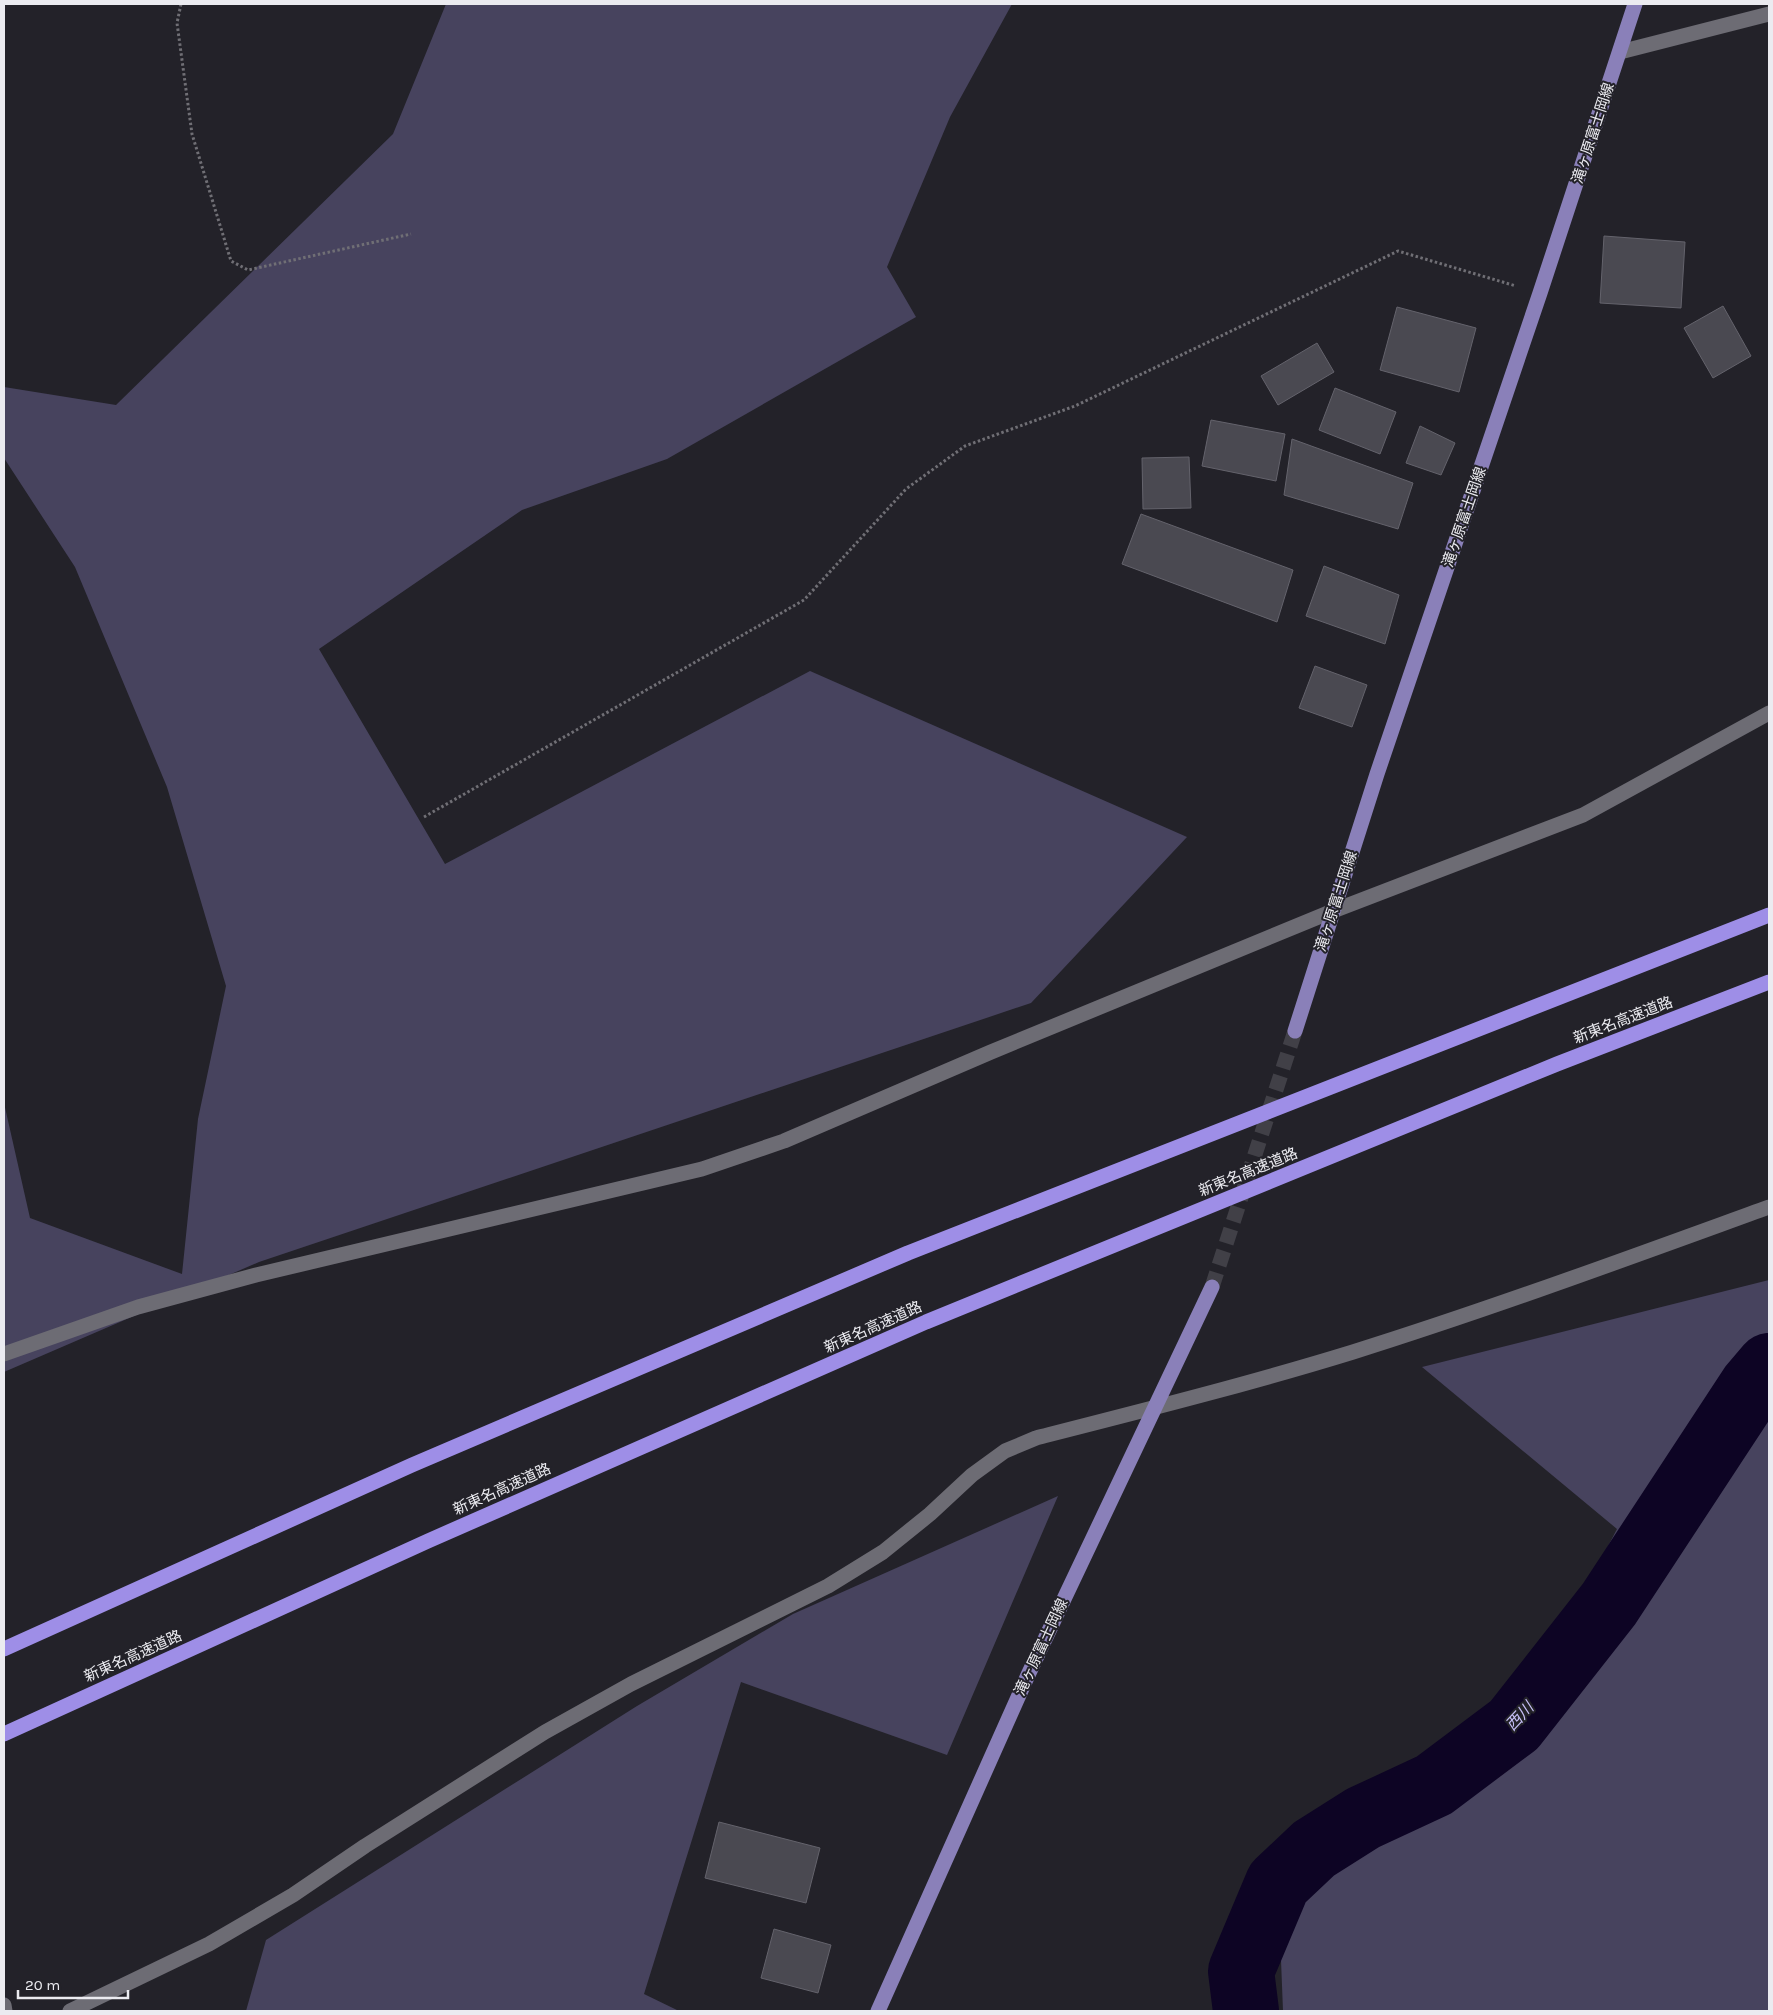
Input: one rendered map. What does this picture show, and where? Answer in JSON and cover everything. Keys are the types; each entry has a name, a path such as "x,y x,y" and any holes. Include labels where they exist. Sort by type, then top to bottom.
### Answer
{"highway":[{"path":"4,1649 412,1465 908,1253 1769,915"},
{"name":"新東名高速道路","path":"4,1734 418,1545 926,1322 1557,1064 1769,982"}],"main road":[{"name":"滝ヶ原富士岡線","path":"1295,1031 1376,774 1540,293 1635,4"},
{"name":"滝ヶ原富士岡線","path":"878,2011 1028,1676 1212,1287"}],"street":[{"path":"1620,52 1769,14"},
{"path":"4,1354 138,1307 256,1275 702,1169 784,1140 991,1052 1333,911 1583,815 1769,713"},
{"path":"70,2011 209,1944 293,1895 390,1830 554,1727 631,1684 828,1586 883,1552 930,1514 972,1475 1005,1451 1036,1438 1155,1408 1353,1352 1471,1314 1769,1207"},
{"path":"4,2005 5,2011"}],"path":[{"path":"181,4 177,23 192,134 231,262 248,270 411,234"},
{"path":"424,817 804,600 906,490 964,446 1075,406 1398,251 1540,293"}],"shaded area":[{"path":"446,4 1012,4 950,117 887,267 916,317 667,459 522,510 319,649 445,864 810,671 1187,837 1031,1003 259,1262 4,1372 4,1103 30,1218 182,1274 198,1119 226,986 167,787 75,567 4,458 4,387 116,405 393,134"},
{"path":"1769,1280 1769,2011 1283,2011 1278,1883 1514,1725 1617,1529 1422,1367"},
{"path":"1058,1496 947,1755 741,1682 644,1994 679,2011 246,2011 266,1940 637,1706 793,1614"}],"building":[{"path":"1604,236 1685,242 1681,308 1600,303"},
{"path":"1723,306 1751,356 1713,378 1684,328"},
{"path":"1397,307 1476,328 1459,392 1380,370"},
{"path":"1317,343 1334,372 1278,405 1261,376"},
{"path":"1335,388 1396,412 1380,454 1319,430"},
{"path":"1211,420 1285,434 1276,481 1202,466"},
{"path":"1420,426 1455,443 1441,475 1406,463"},
{"path":"1292,439 1413,483 1398,529 1284,495"},
{"path":"1189,457 1191,508 1143,509 1142,458"},
{"path":"1141,514 1293,570 1277,622 1122,564"},
{"path":"1324,566 1399,595 1385,644 1306,616"},
{"path":"1315,666 1367,685 1352,727 1299,708"},
{"path":"719,1822 820,1848 806,1903 705,1878"},
{"path":"774,1929 831,1945 818,1993 761,1978"}],"waterway":[{"name":"西川","path":"1246,2011 1241,1971 1278,1883 1314,1849 1363,1818 1434,1785 1514,1725 1609,1604 1752,1386 1769,1366"}],"tunnel":[{"path":"1212,1287 1295,1031"}]}
